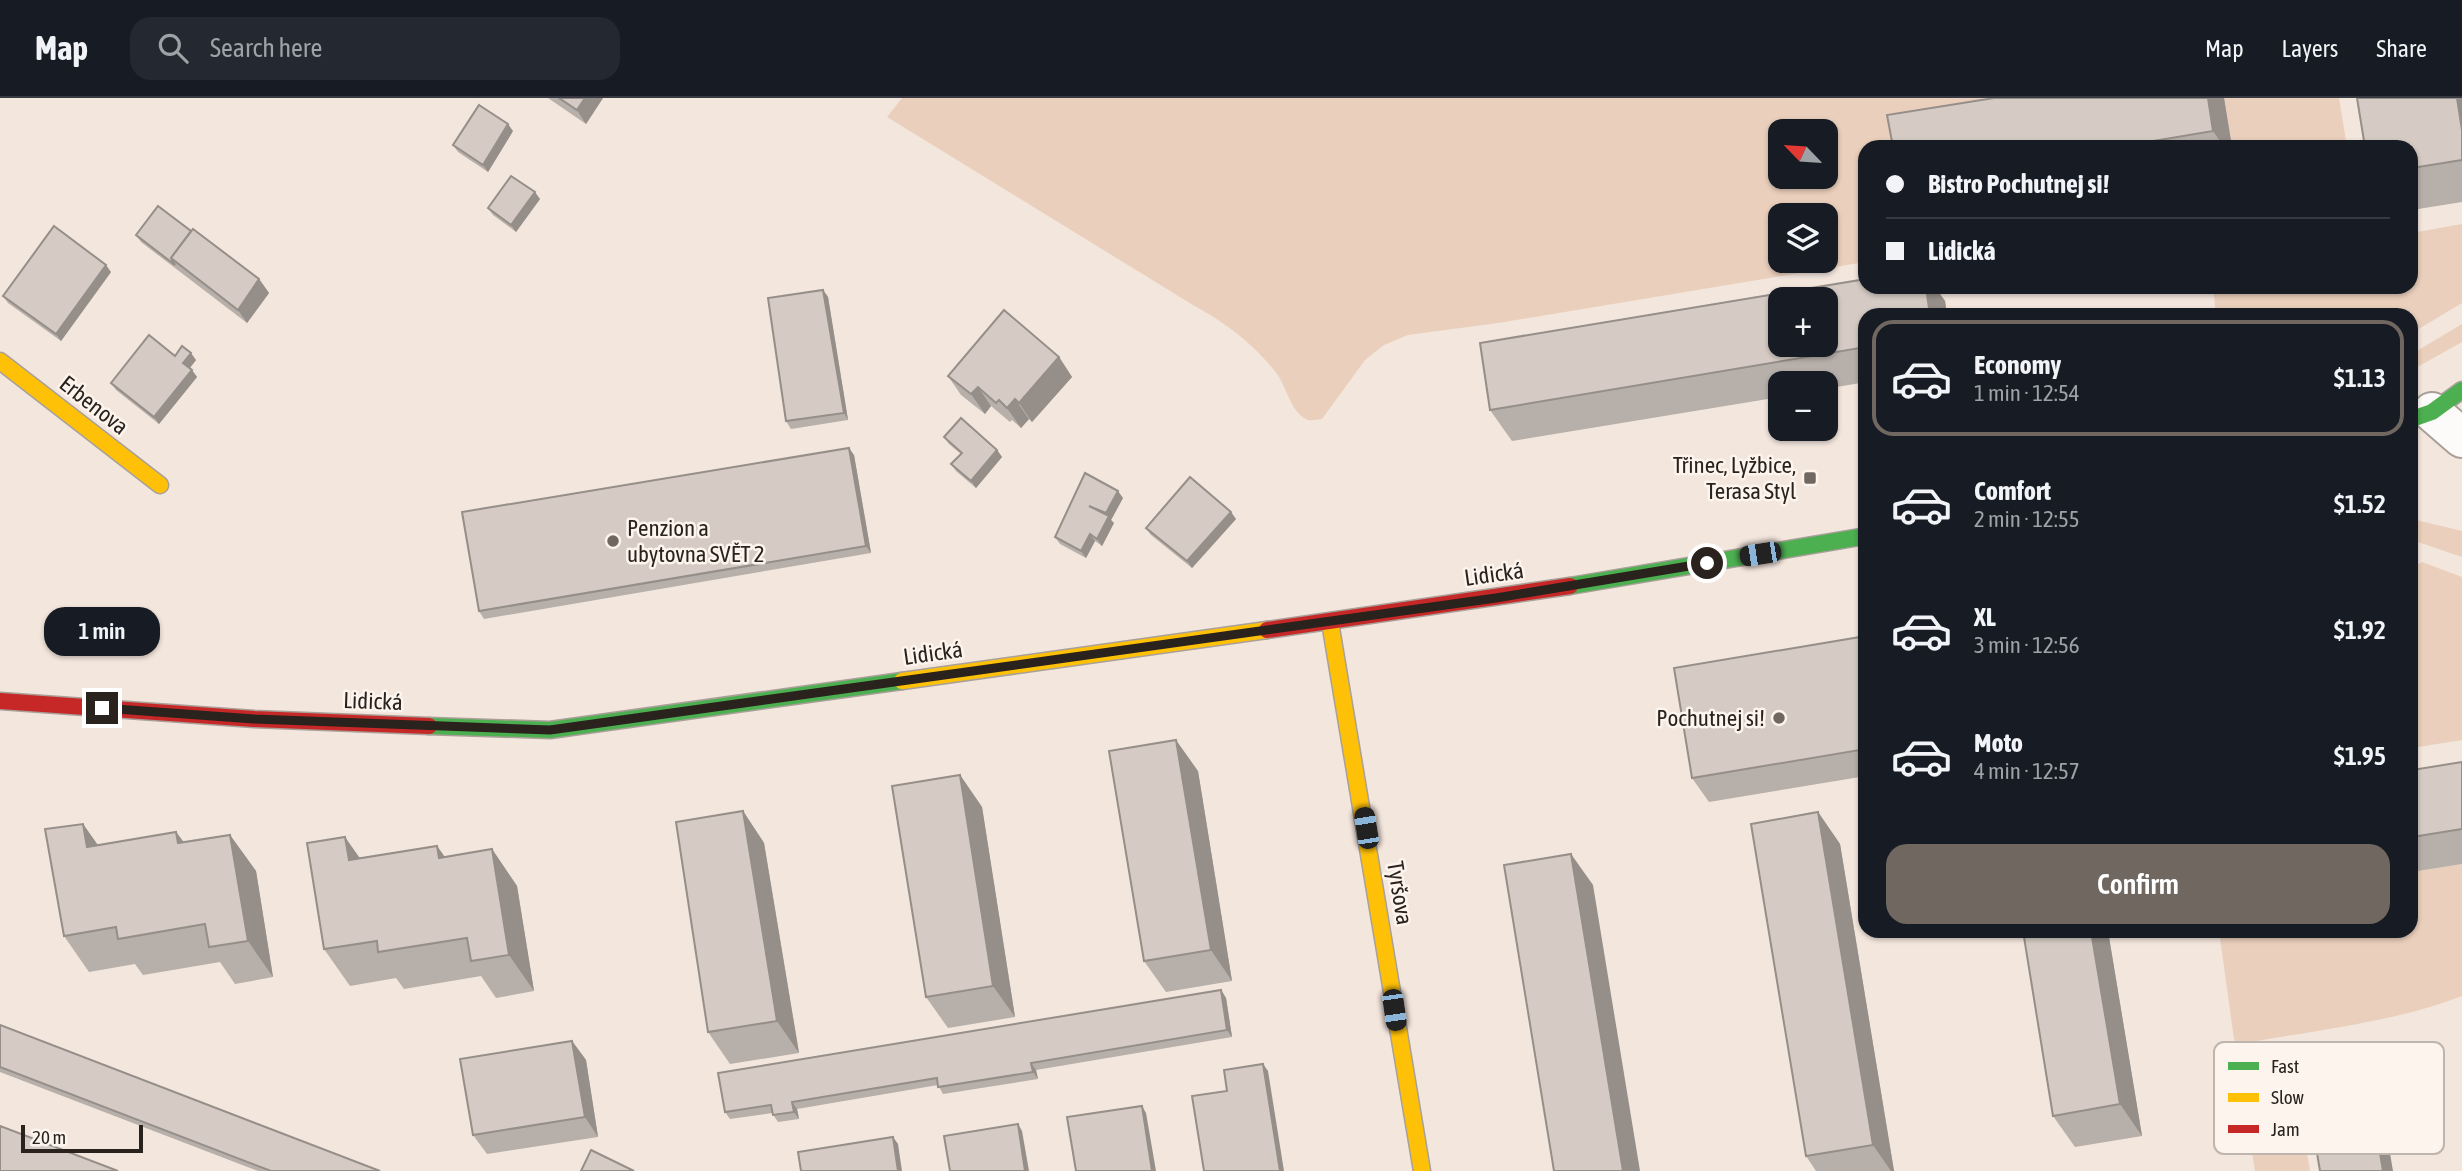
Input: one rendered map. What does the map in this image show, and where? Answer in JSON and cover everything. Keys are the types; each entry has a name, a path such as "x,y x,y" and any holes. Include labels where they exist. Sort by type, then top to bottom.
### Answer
{"street":[{"name":"Erbenova","path":"0,361 160,485"},
{"path":"2435,407 2462,438"},
{"name":"Lidická","path":"0,701 254,719 550,730 1496,598 1858,537"},
{"name":"Tyršova","path":"1330,622 1422,1171"}],"shaded area":[{"path":"902,98 2047,98 1916,140 1858,140 1858,263 1838,266 1838,203 1768,203 1768,273 1799,273 1498,323 1408,335 1384,345 1365,360 1322,419 1312,420 1301,416 1268,363 1228,327 887,117"},
{"path":"2224,98 2339,98 2346,140 2231,140"},
{"path":"2462,224 2462,303 2418,329 2418,308 2215,308 2214,294 2418,294 2418,232"},
{"path":"2462,324 2462,342 2418,367 2418,350"},
{"path":"2418,520 2462,531 2462,557 2418,542"},
{"path":"2422,562 2462,577 2462,740 2418,747 2418,564"},
{"path":"2462,864 2462,996 2383,1019 2252,1042 2236,1042 2220,938 2418,938 2418,871"},
{"path":"2252,1154 2307,1154 2310,1171 2255,1171"}],"building":[{"path":"559,98 585,98 577,110"},
{"path":"1994,98 2208,98 2213,131 2160,140 1892,140 1887,115"},
{"path":"2357,98 2457,98 2462,130 2462,160 2418,167 2418,140 2364,140"},
{"path":"479,105 508,124 483,165 453,145"},
{"path":"511,176 535,192 511,225 488,208"},
{"path":"158,206 191,231 171,258 175,265 136,235"},
{"path":"54,226 106,265 56,334 3,296"},
{"path":"193,229 259,279 238,310 171,258"},
{"path":"1858,280 1858,294 1927,294 1929,308 1858,308 1858,348 1838,352 1838,287 1818,287"},
{"path":"823,290 844,413 786,421 768,298"},
{"path":"1768,295 1768,357 1806,357 1490,410 1480,343"},
{"path":"1004,310 1059,357 1019,403 1015,399 1007,408 999,400 996,403 978,387 971,394 948,376"},
{"path":"149,335 175,356 182,346 191,353 183,363 192,370 154,417 111,383"},
{"path":"961,418 997,450 971,481 951,464 962,453 944,437"},
{"path":"849,448 866,546 479,611 462,512"},
{"path":"1085,473 1118,491 1106,513 1089,506 1109,516 1097,539 1090,534 1081,551 1055,537"},
{"path":"1190,477 1231,512 1187,561 1146,528"},
{"path":"1858,637 1858,750 1692,778 1674,668"},
{"path":"1176,740 1211,950 1144,961 1109,751"},
{"path":"2462,762 2462,829 2418,836 2418,769"},
{"path":"960,775 993,986 926,997 892,786"},
{"path":"743,811 777,1021 708,1032 676,822"},
{"path":"1818,812 1873,1145 1806,1156 1751,824"},
{"path":"83,824 87,847 176,832 178,843 230,835 248,941 209,947 205,924 118,939 116,927 64,936 45,829"},
{"path":"345,837 349,860 437,846 439,858 492,849 509,955 471,961 467,938 378,952 377,941 324,949 307,843"},
{"path":"1571,854 1623,1171 1554,1171 1504,865"},
{"path":"2024,938 2092,938 2120,1104 2053,1116"},
{"path":"1221,990 1227,1030 1031,1063 1033,1072 938,1087 937,1078 792,1102 794,1112 773,1115 771,1105 725,1112 718,1073"},
{"path":"0,1025 380,1171 271,1171 0,1067"},
{"path":"572,1041 585,1117 473,1135 460,1059"},
{"path":"1263,1064 1280,1171 1204,1171 1192,1096 1227,1091 1224,1070"},
{"path":"1142,1106 1152,1171 1076,1171 1067,1117"},
{"path":"1018,1124 1025,1171 950,1171 944,1136"},
{"path":"0,1126 118,1171 0,1171"},
{"path":"893,1137 898,1171 801,1171 798,1152"},
{"path":"591,1150 634,1171 581,1171"},
{"path":"2317,1154 2380,1154 2383,1171 2320,1171"}],"traffic: fast":[{"path":"2418,417 2432,412 2462,390"},
{"path":"1570,586 1858,537"},
{"path":"429,726 550,730 902,681"}],"traffic: slow":[{"path":"0,361 160,485"},
{"path":"1330,622 1422,1171"},
{"path":"902,681 1267,630"}],"traffic: jam":[{"path":"1267,630 1570,586"},
{"path":"0,701 254,719 429,726"}],"place":[{"name":"Třinec, Lyžbice, Terasa Styl","path":"1810,478"},
{"name":"Penzion a ubytovna SVĚT 2","path":"613,541"},
{"name":"Pochutnej si!","path":"1779,718"}],"route":[{"path":"102,708 254,719 550,730 1330,622 1707,563"}]}
